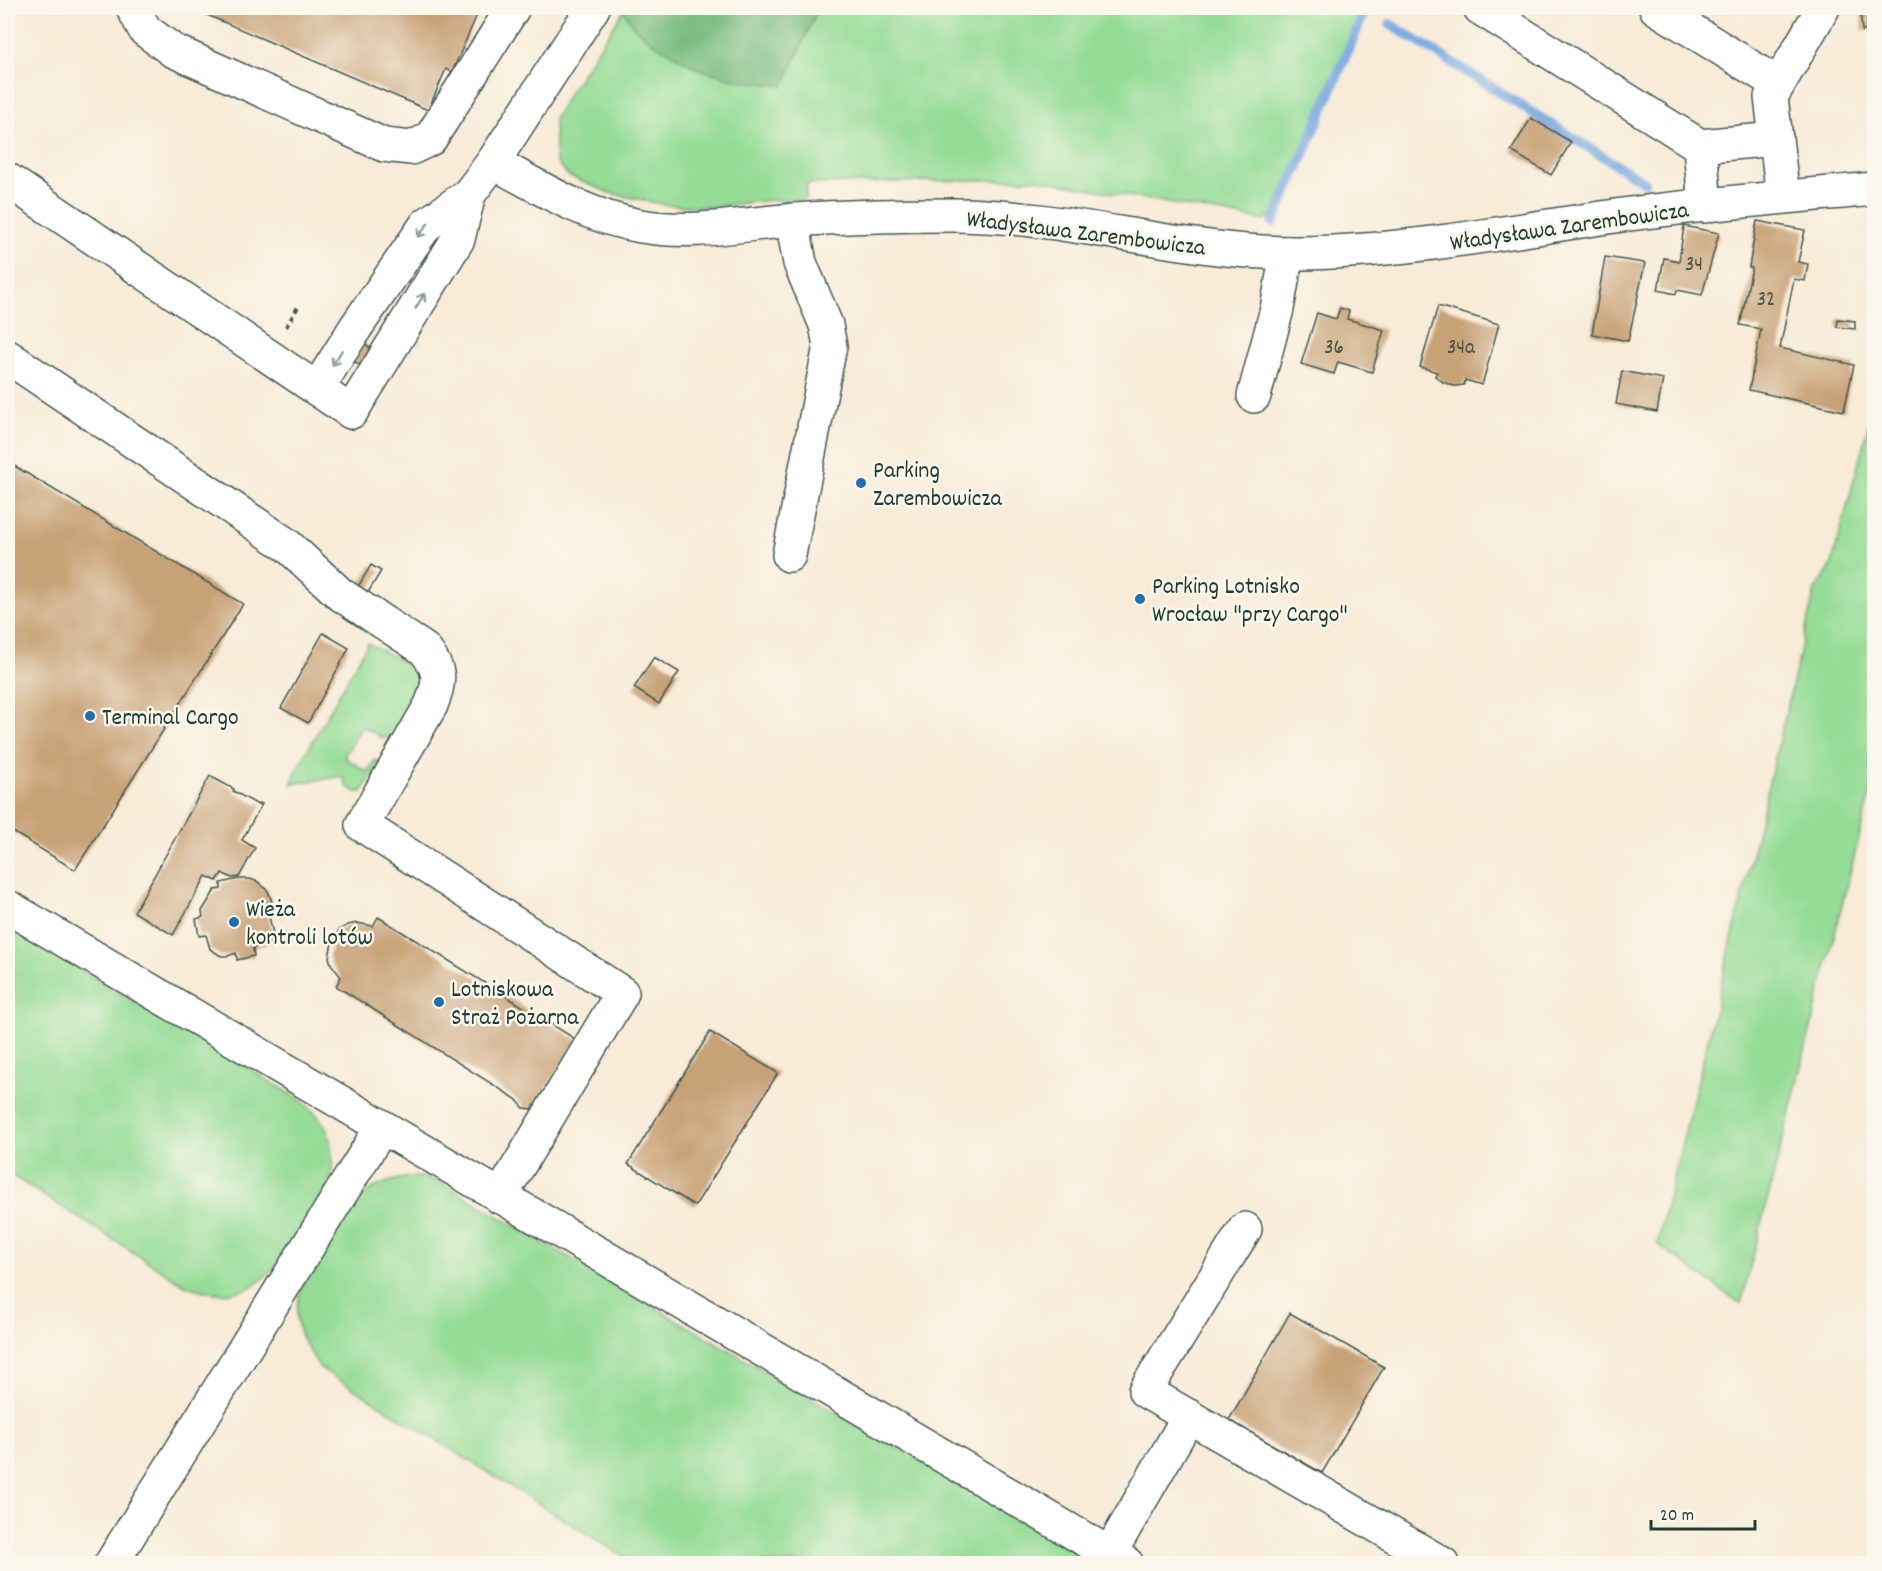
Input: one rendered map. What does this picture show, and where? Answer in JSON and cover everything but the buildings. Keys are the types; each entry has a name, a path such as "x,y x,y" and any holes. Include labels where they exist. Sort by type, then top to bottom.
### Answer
{"street":[{"path":"133,8 145,30 172,50 384,145 411,148 430,139 513,8"},
{"path":"317,389 356,327 426,225 469,194 493,162 593,8"},
{"path":"1480,8 1700,146 1775,139"},
{"path":"1656,8 1778,84"},
{"path":"1783,197 1771,97 1816,10"},
{"path":"1700,146 1705,206"},
{"name":"Władysława Zarembowicza","path":"493,162 552,195 601,216 638,226 680,231 734,228 792,220 961,215 1099,230 1221,249 1287,253 1398,248 1641,212 1875,189"},
{"path":"8,180 351,412 458,239 469,194"},
{"path":"789,555 830,346 825,325 800,263 792,220"},
{"path":"1254,396 1277,309 1287,253"},
{"path":"8,357 287,545 340,594 424,649 434,662 438,675 431,705 362,825 622,993 500,1197"},
{"path":"8,907 1118,1558 1189,1416"},
{"path":"111,1563 382,1127"},
{"path":"1245,1229 1145,1391 1443,1563"}],"green space":[{"path":"626,8 818,8 783,86 737,80 696,68 650,41 632,25 624,10"},
{"path":"818,8 1363,8 1273,217 1268,216 1265,221 1037,179 807,184 806,199 708,207 666,205 610,193 569,176 556,162 554,120 624,10 632,25 783,86"},
{"path":"1874,405 1874,778 1741,1304 1657,1244 1815,590 1831,567"},
{"path":"368,643 414,668 418,686 410,712 396,736 382,738 362,726 344,757 367,772 375,760 380,763 362,792 356,792 346,786 344,778 338,777 291,784 298,767"},
{"path":"8,927 298,1098 321,1120 326,1128 332,1149 332,1173 328,1186 281,1259 257,1284 243,1290 226,1293 207,1292 185,1285 8,1173"},
{"path":"408,1177 422,1177 438,1181 1095,1563 634,1563 320,1368 308,1348 301,1336 297,1319 298,1301 311,1267 352,1204 378,1186"}],"waterway":[{"path":"1273,222 1365,11 1360,8"},
{"path":"1390,24 1644,182"}],"place":[{"name":"Parking Zarembowicza","path":"861,483"},
{"name":"Parking Lotnisko Wrocław \"przy Cargo\"","path":"1140,599"},
{"name":"Terminal Cargo","path":"90,716"},
{"name":"Wieża kontroli lotów","path":"234,922"},
{"name":"Lotniskowa Straż Pożarna","path":"439,1002"}]}
